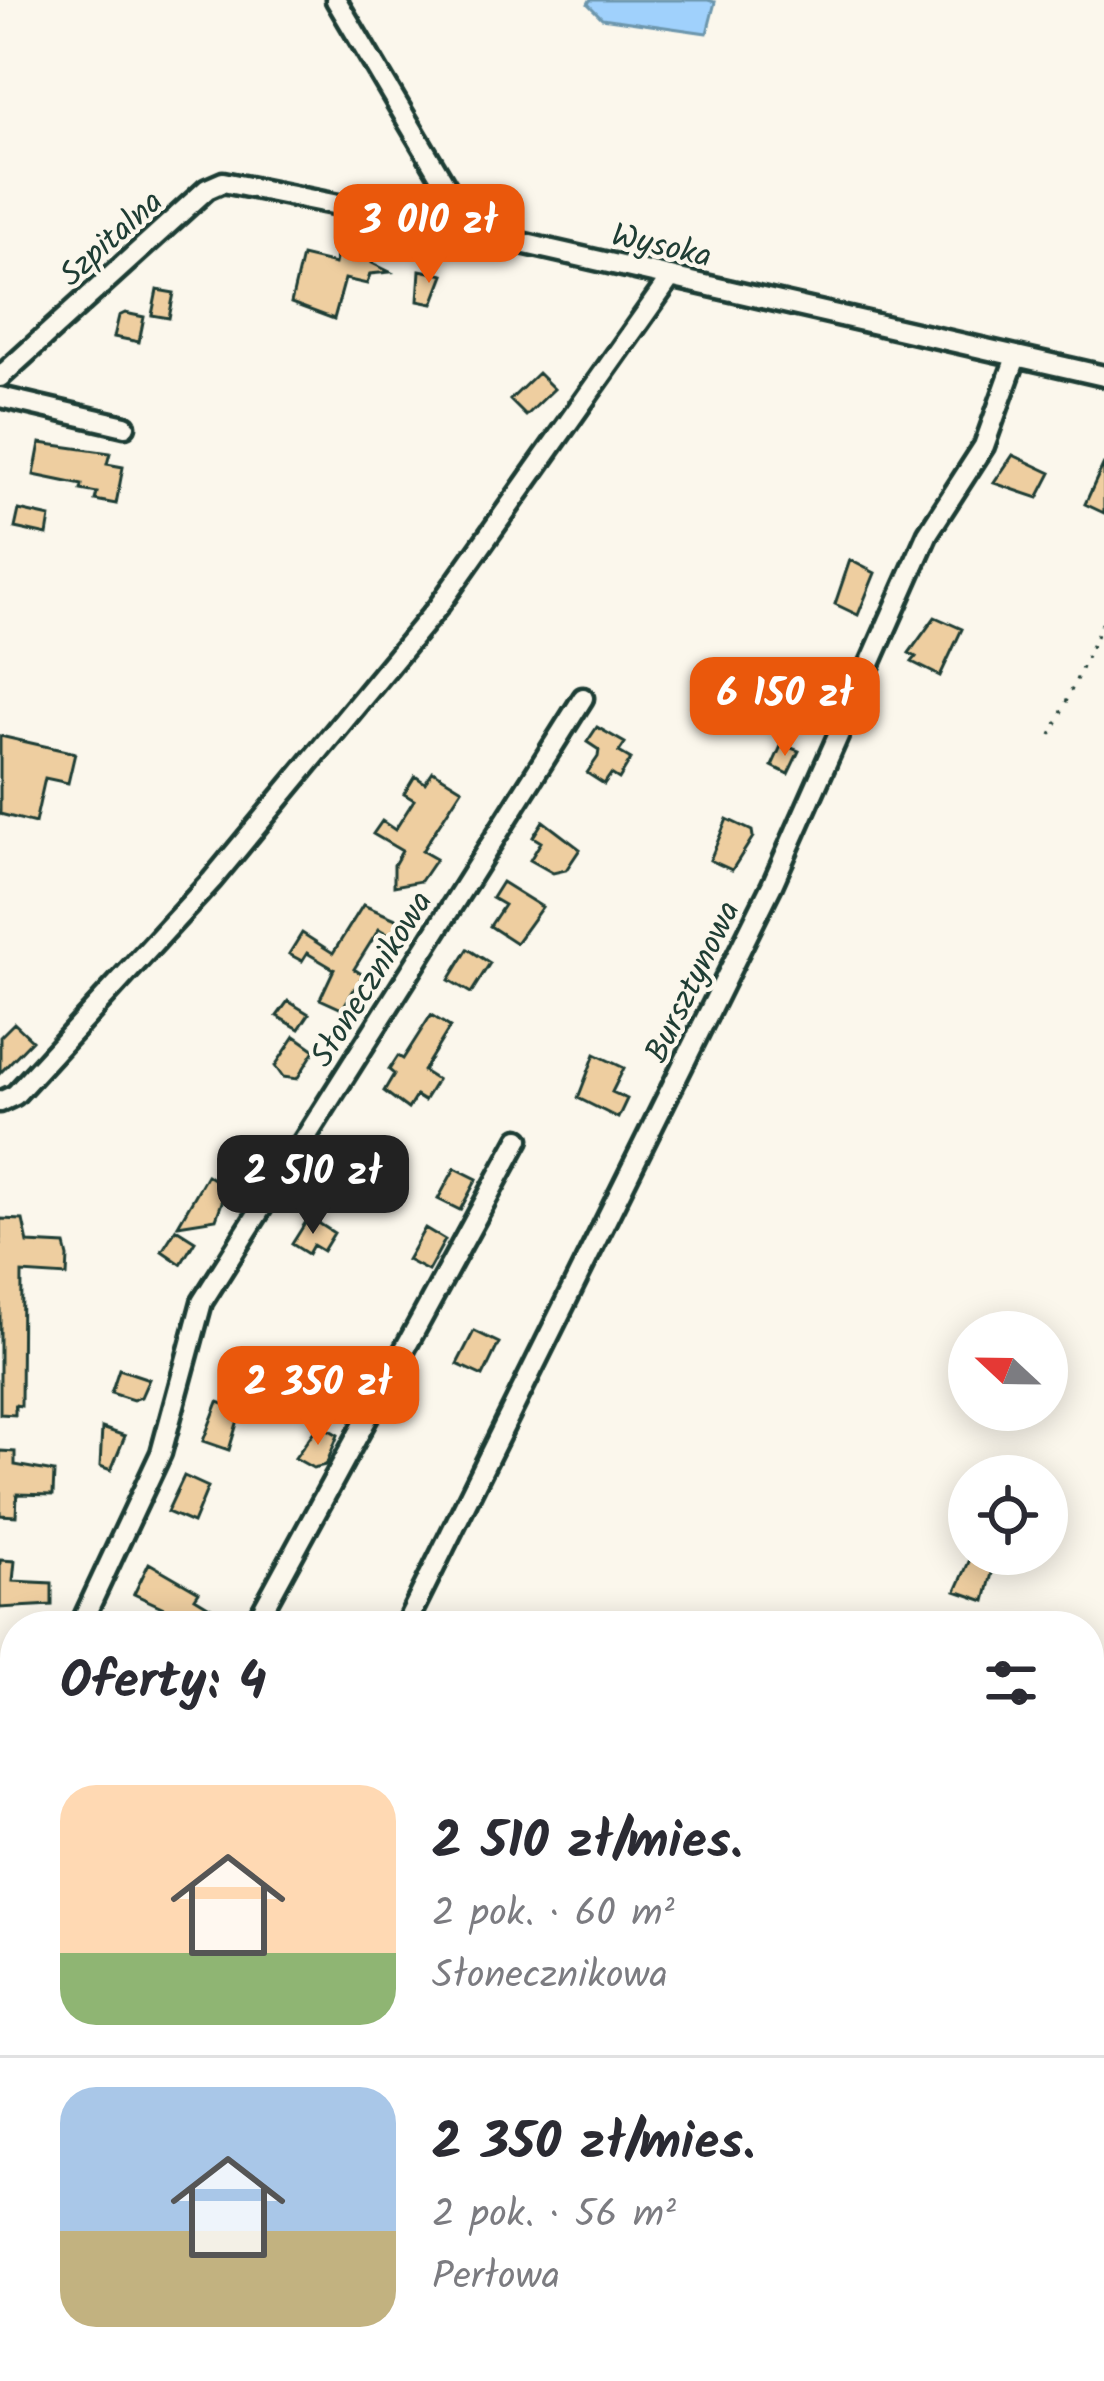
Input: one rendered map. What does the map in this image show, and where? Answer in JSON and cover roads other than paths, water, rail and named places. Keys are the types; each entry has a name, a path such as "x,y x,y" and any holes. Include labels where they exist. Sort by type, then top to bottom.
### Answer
{"street":[{"path":"336,0 473,232"},
{"name":"Wysoka","path":"207,189 223,182 243,183 1104,376"},
{"name":"Szpitalna","path":"0,377 207,189"},
{"path":"0,1102 15,1095 212,880 439,607 671,277"},
{"name":"Bursztynowa","path":"412,1611 772,885 928,533 984,446 1016,357"},
{"path":"0,397 125,425"},
{"name":"Słonecznikowa","path":"87,1611 161,1453 202,1302 583,698"},
{"path":"262,1611 519,1138"}],"water":[{"path":"590,0 715,2 707,33 602,18 588,4"}]}
